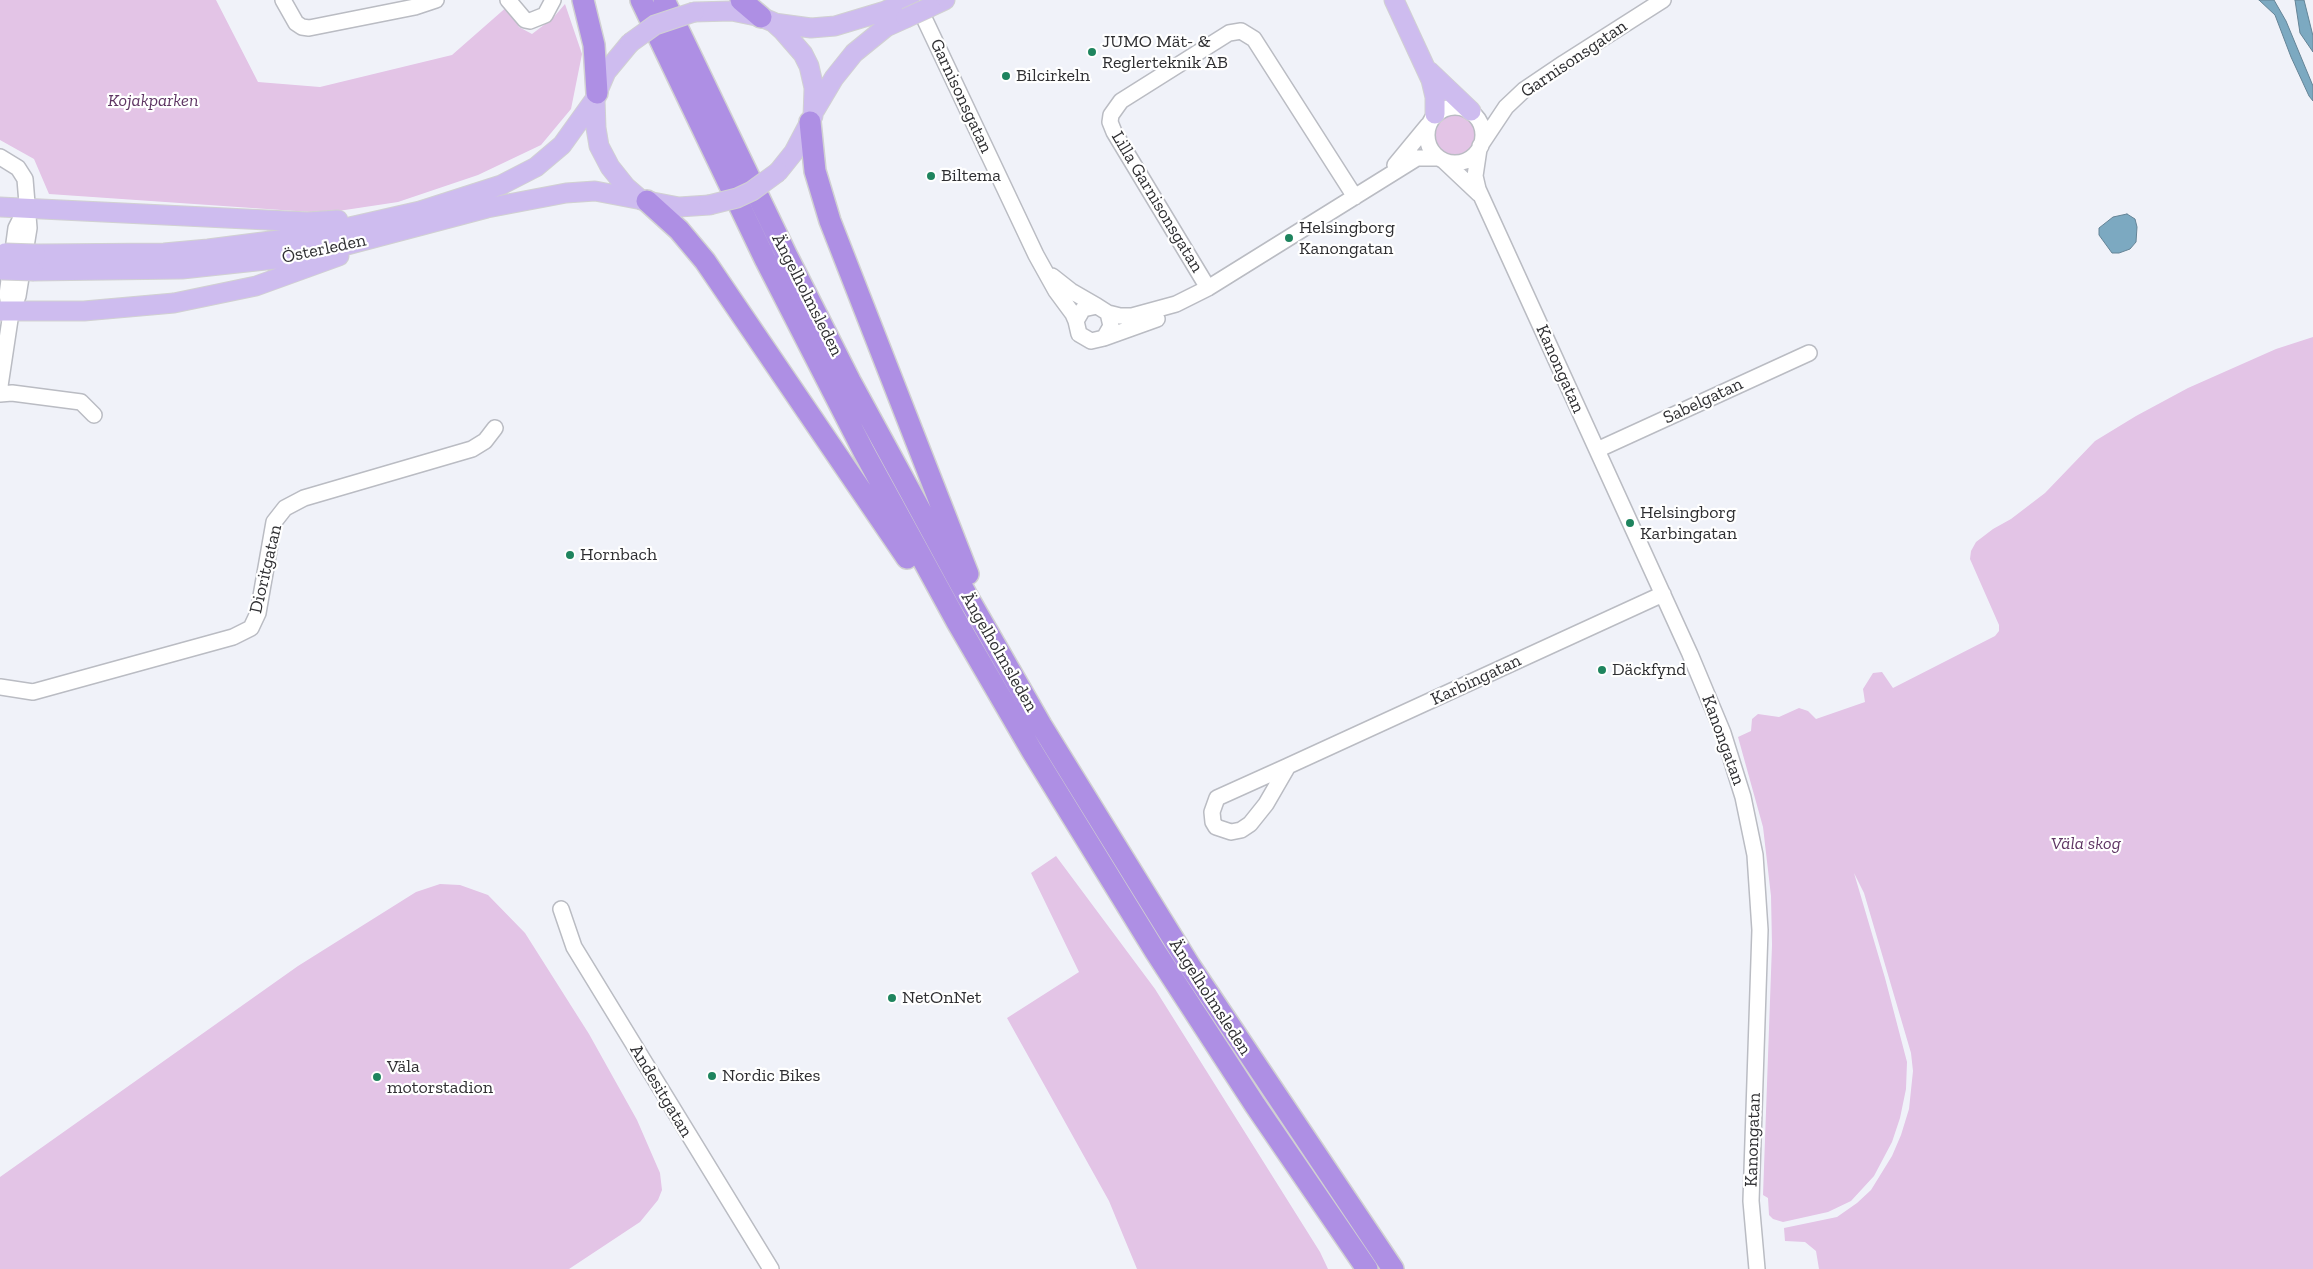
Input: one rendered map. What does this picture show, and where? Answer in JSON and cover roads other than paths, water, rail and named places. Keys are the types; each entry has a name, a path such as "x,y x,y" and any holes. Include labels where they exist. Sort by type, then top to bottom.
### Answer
{"highway":[{"path":"582,0 594,45 596,96"},
{"name":"Ängelholmsleden","path":"641,0 764,259 864,452 957,622 1155,951 1255,1105 1334,1220"},
{"name":"Ängelholmsleden","path":"664,0 786,254 850,381 1040,725 1190,966 1393,1269"},
{"path":"741,0 767,20"},
{"path":"811,119 815,171 830,221 1001,655"},
{"path":"644,201 679,230 705,261 881,518 971,663 1006,705"},
{"path":"1334,1220 1356,1269"},
{"path":"1334,1220 1367,1269"}],"main road":[{"path":"1394,0 1428,70 1434,90 1433,117"},
{"name":"Österleden","path":"35,263 208,249 310,236 429,208 501,185 520,176 551,156 575,129 596,96 606,72 630,43 655,25 694,12 732,11 804,28 829,27 918,5"},
{"name":"Österleden","path":"2,261 127,271 228,265 308,253 398,233 488,208 566,193 595,192 679,207 709,205 737,198 752,191 778,172 794,152 834,78 854,53 886,27 918,5"},
{"path":"767,20 798,47 809,66 814,88 811,119"},
{"path":"1428,70 1472,112"},
{"path":"596,96 596,128 603,154 614,172 644,201"},
{"path":"0,207 308,222 384,220"},
{"path":"5,312 128,308 219,294 256,286 299,272 398,233"}],"street":[{"path":"283,0 296,22 302,27 309,28 415,7 436,0"},
{"path":"508,0 525,20 532,21 545,15 552,0"},
{"name":"Garnisonsgatan","path":"1472,112 1488,112 1510,102 1564,63 1663,0"},
{"name":"Garnisonsgatan","path":"918,5 1026,234 1056,292 1073,314 1076,328 1085,339 1091,341 1104,338 1158,319 1176,304"},
{"name":"Lilla Garnisonsgatan","path":"1208,288 1114,132 1110,122 1111,115 1121,101 1230,33 1242,31 1254,39 1355,197"},
{"name":"Garnisonsgatan","path":"1480,148 1510,102"},
{"path":"1456,106 1472,112 1478,119 1483,132 1480,148 1464,161 1442,159 1430,147 1427,140 1428,126 1433,117 1441,110 1456,106"},
{"name":"Garnisonsgatan","path":"1378,182 1408,151 1433,117"},
{"name":"Kanongatan","path":"1480,148 1475,176 1482,197 1663,594 1719,722 1735,765 1755,855 1760,955 1751,1201 1757,1269"},
{"path":"0,157 22,173 26,188 26,208 16,228 7,294 0,386"},
{"name":"Garnisonsgatan","path":"1047,272 1071,291 1102,309 1120,316 1132,316 1176,304 1208,288 1417,158 1442,159"},
{"name":"Kanongatan","path":"1442,159 1482,197"},
{"path":"1076,321 1083,309 1102,309 1111,326 1104,338"},
{"name":"Sabelgatan","path":"1597,450 1809,353"},
{"path":"0,394 12,393 81,402 94,415"},
{"name":"Dioritgatan","path":"0,687 33,692 234,637 248,630 251,628 258,613 274,522 285,508 304,498 472,449 485,441 495,428"},
{"name":"Karbingatan","path":"1288,766 1263,808 1250,824 1241,830 1231,832 1216,827 1213,822 1212,812 1217,798 1663,594"},
{"name":"Andesitgatan","path":"561,909 574,947 771,1269"}],"water":[{"path":"2259,0 2274,0 2286,21 2313,86 2313,101 2291,57 2275,15"},
{"path":"2295,0 2304,0 2313,36 2313,52 2300,33"},
{"path":"2127,214 2135,219 2137,227 2136,242 2130,249 2119,253 2112,253 2099,235 2099,228 2113,217"}],"place":[{"name":"JUMO Mät- & Reglerteknik AB","path":"1092,52"},
{"name":"Bilcirkeln","path":"1006,76"},
{"name":"Biltema","path":"931,176"},
{"name":"Helsingborg Kanongatan","path":"1289,238"},
{"name":"Helsingborg Karbingatan","path":"1630,523"},
{"name":"Hornbach","path":"570,555"},
{"name":"Däckfynd","path":"1602,670"},
{"name":"NetOnNet","path":"892,998"},
{"name":"Nordic Bikes","path":"712,1076"},
{"name":"Väla motorstadion","path":"377,1077"}],"park label":[{"name":"Kojakparken","path":"153,101"},
{"name":"Väla skog","path":"2086,844"}]}
